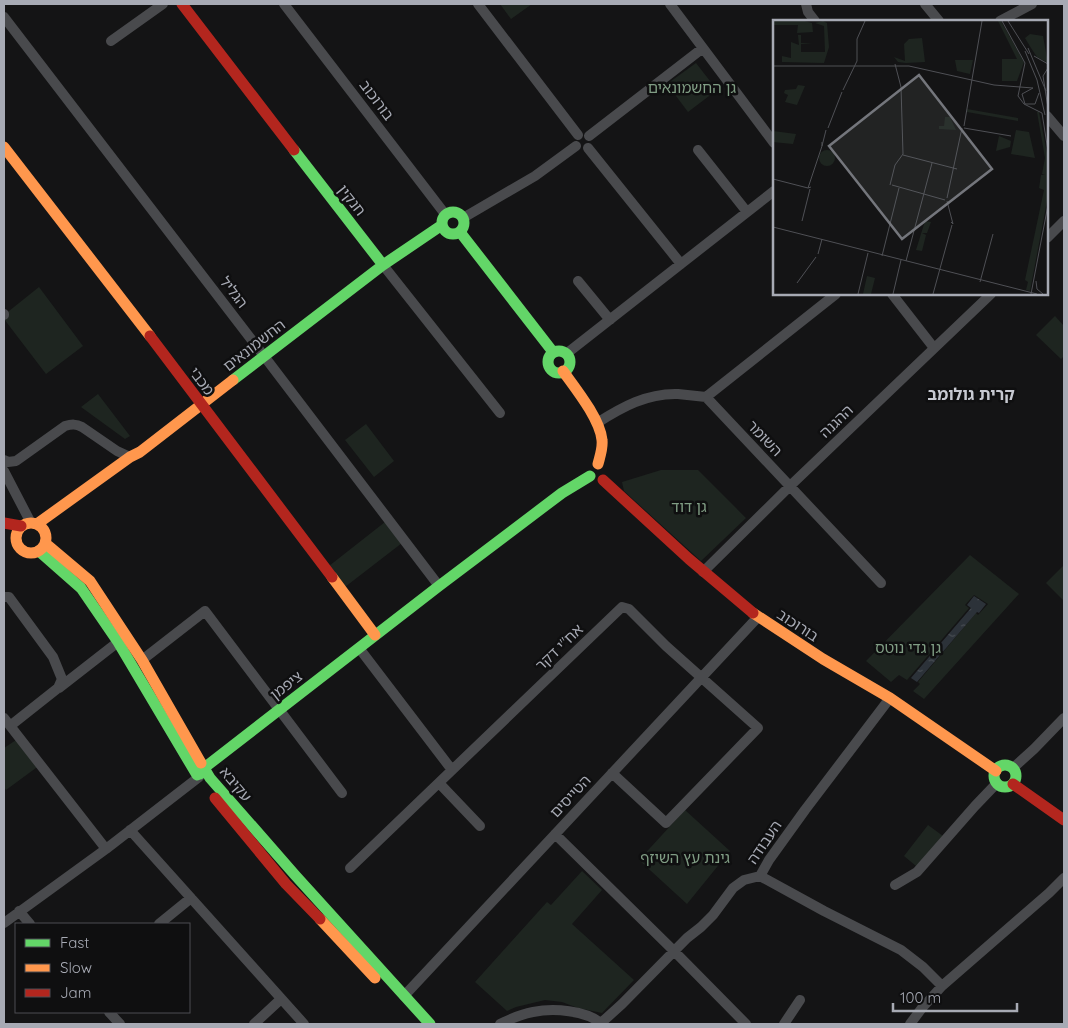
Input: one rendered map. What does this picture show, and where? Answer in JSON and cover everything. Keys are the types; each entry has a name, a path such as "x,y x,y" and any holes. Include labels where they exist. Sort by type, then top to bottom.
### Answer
{"street":[{"path":"111,41 163,4"},
{"name":"חנקין","path":"182,4 383,265 500,413"},
{"name":"בורוכוב","path":"284,4 443,219"},
{"path":"478,4 577,140 580,149 588,148"},
{"path":"670,4 773,142"},
{"path":"806,4 808,12 814,20"},
{"path":"925,4 938,20"},
{"path":"1002,20 1032,4"},
{"name":"הגליל","path":"4,17 439,586"},
{"path":"463,218 536,176 577,140 585,134 589,136 703,48"},
{"path":"1048,117 1064,136"},
{"path":"588,148 591,143 589,136"},
{"name":"מכבי","path":"4,147 151,337 375,635"},
{"path":"588,148 681,264"},
{"path":"698,150 747,212"},
{"path":"566,354 773,192"},
{"path":"449,212 457,212 463,218 464,225 457,234 449,234 443,228 443,219 449,212"},
{"name":"החשמונאים","path":"26,527 140,452 443,219"},
{"path":"1048,237 1064,221"},
{"path":"460,232 553,352"},
{"path":"578,281 610,320"},
{"path":"597,423 637,401 652,396 677,394 706,397 835,295"},
{"path":"893,295 934,348"},
{"name":"ההגנה","path":"703,572 990,295"},
{"path":"559,351 566,354 570,362 568,367 563,371 556,372 551,369 548,360 553,352 559,351"},
{"path":"563,371 597,423 602,440 602,452 598,464"},
{"name":"השומר","path":"706,397 881,583"},
{"path":"4,460 8,462 16,461 65,426 71,424 82,427 117,451 130,457"},
{"path":"598,464 602,465 607,471 603,480 596,481 590,476 590,472 594,465 598,464"},
{"path":"4,471 26,527"},
{"name":"ציפמן","path":"4,923 106,849 278,710 439,586 562,493 590,476"},
{"name":"בורוכוב","path":"603,480 703,572 758,617 823,660 890,698 996,771"},
{"path":"4,523 26,527 42,527 46,538 42,547 34,553 28,553 23,550 16,542 26,527"},
{"path":"4,532 26,527"},
{"name":"עקיבא","path":"42,547 81,588 202,773 286,884 419,1024"},
{"name":"עקיבא","path":"42,547 90,581 142,660 202,773 430,1024"},
{"path":"4,596 9,597 53,657 62,679 58,688"},
{"name":"אח''י דקר","path":"350,868 622,607 629,609 666,646 702,677"},
{"path":"142,660 205,611 342,793"},
{"name":"הטייסים","path":"404,996 758,617"},
{"path":"106,849 7,722 58,688 118,642"},
{"path":"359,648 452,770"},
{"path":"612,773 666,823 758,728 702,677"},
{"name":"העבודה","path":"601,1024 713,915 733,888 744,880 760,876 769,860 805,810 890,698"},
{"path":"1013,768 1064,718"},
{"path":"1005,765 1013,768 1016,774 1013,784 1004,787 997,784 994,777 996,771 1001,766 1005,765"},
{"path":"439,783 480,826"},
{"path":"895,885 917,872 997,784"},
{"path":"1013,784 1064,820"},
{"path":"130,830 304,1024"},
{"path":"555,834 746,1024"},
{"path":"760,876 824,912 901,950 942,986"},
{"path":"910,1024 942,986 1064,878"},
{"path":"160,923 191,898"},
{"path":"19,911 29,923"},
{"path":"254,1024 281,999"},
{"path":"784,1024 800,1000"},
{"path":"500,1024 532,1012 547,1010 578,1013 601,1024"},
{"path":"110,1013 120,1024"}],"green space":[{"path":"500,4 532,4 511,19"},
{"name":"גן החשמונאים","path":"696,63 717,90 688,112 667,84"},
{"path":"39,287 83,346 46,374 4,319 4,315"},
{"path":"1055,316 1064,326 1064,356 1061,359 1036,335"},
{"path":"98,394 130,436 125,439 81,407"},
{"path":"366,424 394,461 374,477 345,440"},
{"name":"גן דוד","path":"661,470 698,470 746,518 701,561 624,491 622,482"},
{"path":"385,522 402,543 345,587 329,566"},
{"name":"גן גדי נוטס","path":"970,555 1019,594 924,699 913,691 920,684 918,682 976,613 978,615 988,604 974,595 965,605 969,608 907,680 899,675 891,682 866,661"},
{"path":"1064,565 1064,601 1046,583"},
{"path":"19,738 40,765 6,790 4,787 4,748"},
{"name":"גינת עץ השיזף","path":"685,810 730,851 687,904 639,860"},
{"path":"928,825 943,836 916,866 904,856"},
{"path":"582,871 602,890 572,924 634,980 602,1013 578,1008 562,1002 545,1000 507,1011 475,982 547,902 551,905"}],"water":[{"path":"974,596 986,604 917,682 911,678 971,608 967,605"}],"traffic: fast":[{"path":"294,150 383,265"},
{"path":"453,212 461,215 464,223 461,231 453,234 445,231 442,223 445,215 453,212"},
{"path":"233,380 383,265 442,225"},
{"path":"460,232 553,352"},
{"path":"559,351 567,354 570,362 567,370 559,373 551,370 548,362 551,354 559,351"},
{"path":"200,774 204,768 439,586 562,493 590,476"},
{"path":"39,551 81,588 118,642 197,775"},
{"path":"201,763 210,778 295,875 430,1024"},
{"path":"1005,765 1013,768 1016,776 1013,784 1005,787 997,784 994,776 997,768 1005,765"}],"traffic: slow":[{"path":"4,147 150,336"},
{"path":"563,371 587,404 597,423 602,440 598,464"},
{"path":"37,524 130,457 140,452 233,380"},
{"path":"31,523 42,527 46,538 42,549 31,553 20,549 16,538 20,527 31,523"},
{"path":"45,543 90,581 142,660 201,763"},
{"path":"332,577 375,635"},
{"path":"753,613 823,659 890,698 996,771"},
{"path":"320,919 375,978"}],"traffic: jam":[{"path":"182,4 294,150"},
{"path":"150,336 332,577"},
{"path":"603,480 689,559 753,613"},
{"path":"4,523 21,526"},
{"path":"1013,784 1064,820"},
{"path":"215,798 286,884 320,919"}],"district":[{"name":"קרית גולומב","path":"971,394"}]}
